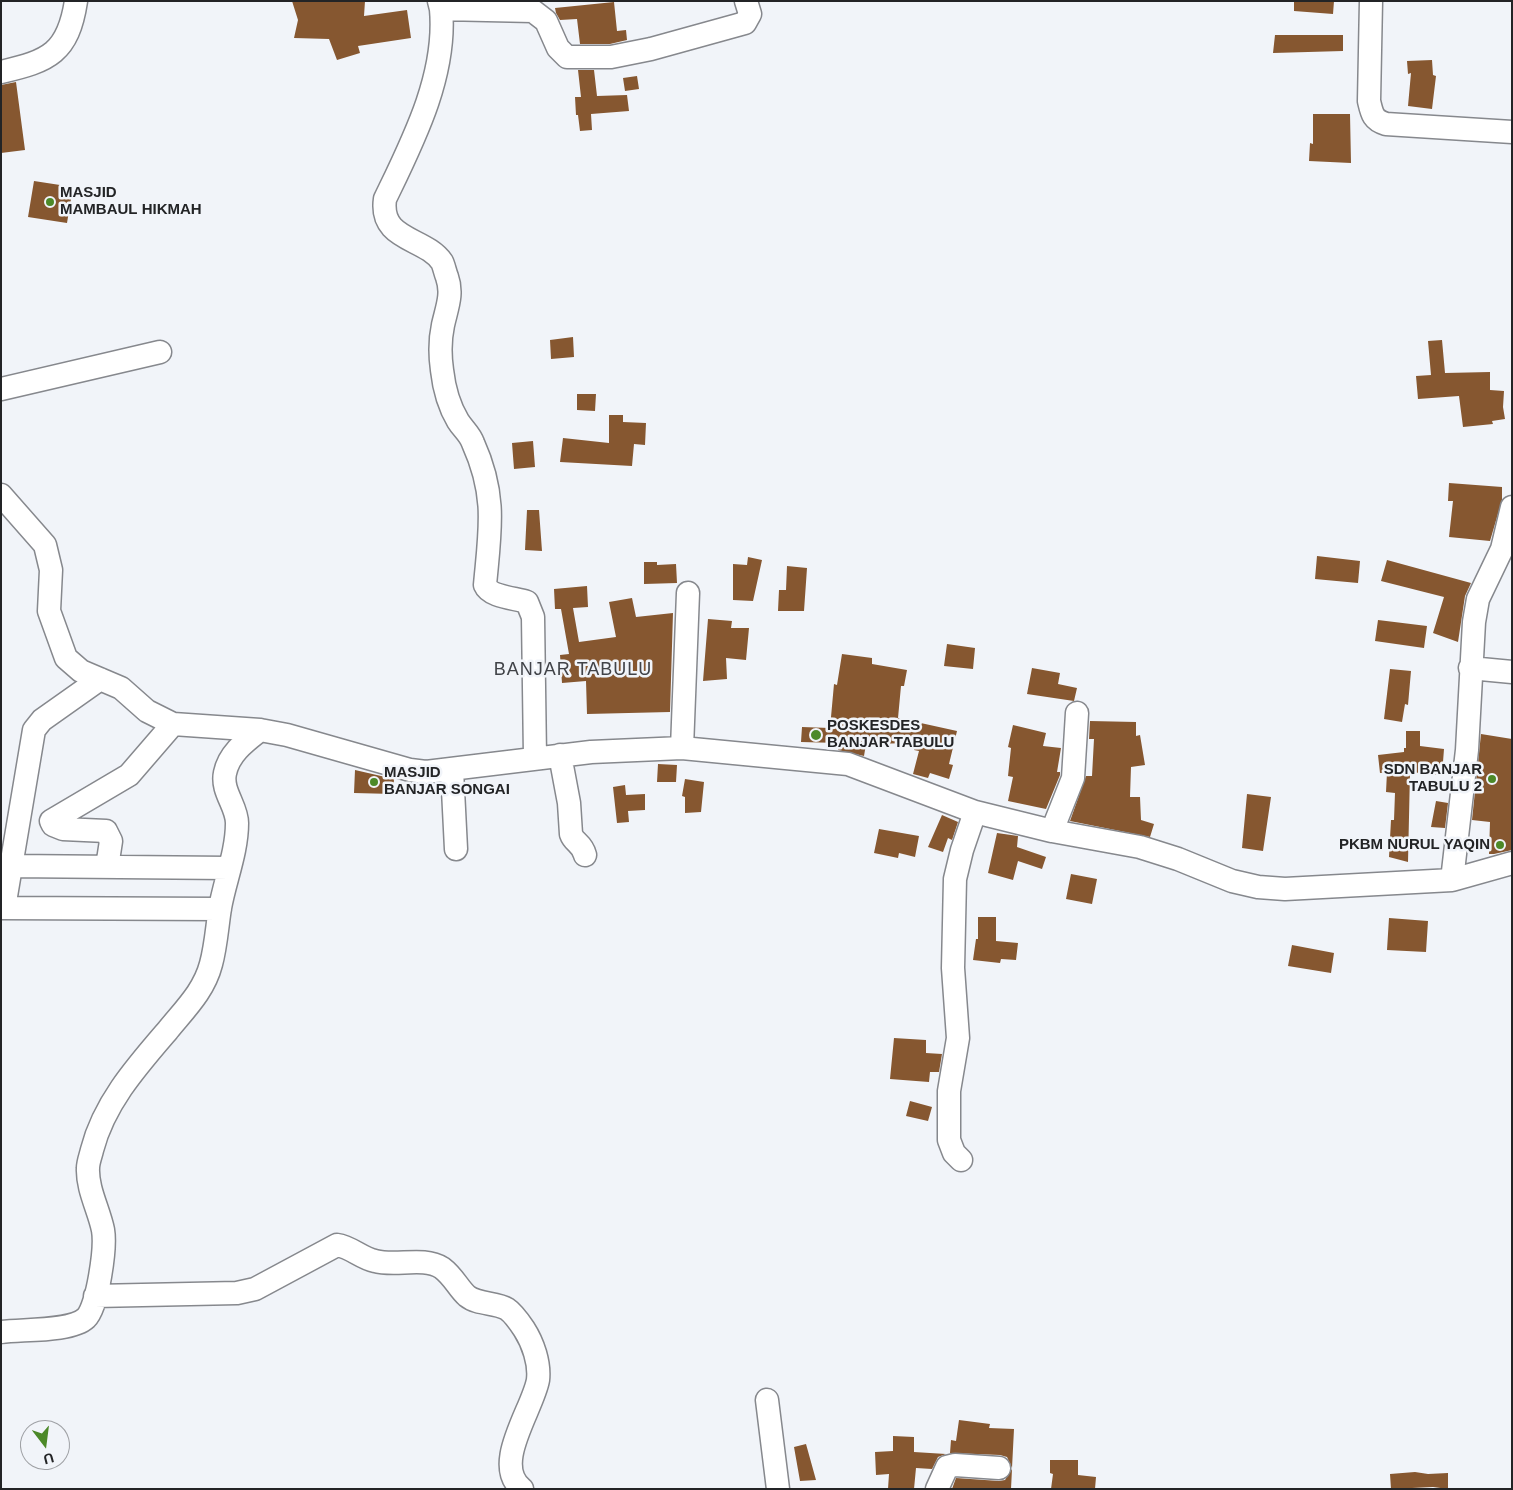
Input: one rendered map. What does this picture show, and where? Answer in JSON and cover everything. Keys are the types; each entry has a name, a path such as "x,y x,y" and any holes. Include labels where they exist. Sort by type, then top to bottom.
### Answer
{"street":[{"path":"1,72 36,64 55,51 72,27 76,1"},
{"path":"536,757 532,617 527,602 493,593 485,585 492,514 491,500 472,440 458,422 445,389 441,352 443,326 450,300 450,287 442,262 425,249 395,232 386,217 385,199 422,120 443,32 440,5 533,11 546,21 558,48 567,57 611,57 651,49 745,23 750,14 746,1"},
{"path":"1371,1 1369,101 1372,117 1378,122 1386,124 1512,132"},
{"path":"1,390 160,352"},
{"path":"1,495 45,545 51,570 49,611 66,658 81,671 121,688 147,711 173,724 260,730 287,735 410,770 426,772 452,770 536,757 682,748 848,764 975,812 1052,831 1140,847 1232,881 1258,887 1285,889 1452,880 1512,862"},
{"path":"1452,880 1467,750 1470,668 1478,599 1502,549 1512,507"},
{"path":"682,748 688,593"},
{"path":"1470,668 1512,672"},
{"path":"100,679 42,720 34,730 3,908 220,910"},
{"path":"1052,831 1073,778 1077,713"},
{"path":"107,868 111,840 106,831 63,829 52,825 51,821 129,775 173,724"},
{"path":"1,1332 71,1326 86,1318 95,1296 103,1252 103,1231 95,1206 88,1168 98,1130 116,1094 198,995 211,966 237,821 225,788 225,772 232,757 241,745 260,730"},
{"path":"560,755 569,804 571,834 572,838 583,847 585,855"},
{"path":"452,770 456,848"},
{"path":"961,1160 954,1152 948,1140 950,1092 958,1038 953,968 955,879 962,850 975,812"},
{"path":"11,866 229,868"},
{"path":"95,1296 237,1293 255,1289 337,1245 385,1264 428,1263 440,1267 458,1282 468,1296 507,1309 524,1329 534,1351 538,1364 538,1380 512,1448 510,1461 512,1477 522,1489"},
{"path":"767,1400 778,1489"},
{"path":"937,1489 942,1474 947,1467 955,1465 998,1468"}],"building":[{"path":"292,1 365,1 364,16 407,10 411,38 358,46 360,53 337,60 329,39 294,38 298,20"},
{"path":"1294,1 1334,1 1333,14 1294,11"},
{"path":"614,2 617,31 626,30 627,40 610,44 580,44 577,19 560,20 555,8"},
{"path":"1275,35 1343,35 1343,51 1273,53"},
{"path":"1432,60 1433,75 1436,76 1432,109 1408,106 1411,73 1408,74 1407,61"},
{"path":"578,70 594,70 597,96 627,95 629,111 591,114 592,130 580,131 578,115 576,115 575,97 581,97"},
{"path":"637,76 639,89 625,91 623,78"},
{"path":"16,82 25,150 1,153 1,85"},
{"path":"1313,114 1350,114 1351,163 1309,161 1310,143 1313,144"},
{"name":"MASJID MAMBAUL HIKMAH","path":"34,181 73,187 67,223 28,217"},
{"path":"573,337 574,357 551,359 550,340"},
{"path":"1442,340 1445,373 1490,372 1490,390 1504,391 1503,407 1505,419 1492,421 1493,424 1463,427 1459,396 1418,399 1416,376 1431,375 1428,341"},
{"path":"577,394 596,394 595,411 577,410"},
{"path":"609,415 623,415 623,422 646,423 645,445 634,444 632,466 560,462 563,438 609,443"},
{"path":"533,441 535,467 514,469 512,443"},
{"path":"1449,483 1502,487 1502,500 1490,541 1449,537 1453,501 1448,501"},
{"path":"527,510 539,510 542,551 525,550"},
{"path":"1317,556 1360,561 1358,583 1315,579"},
{"path":"748,557 762,560 753,601 733,600 733,564 747,565"},
{"path":"1387,560 1471,583 1465,596 1458,642 1433,633 1444,597 1381,581"},
{"path":"644,562 657,562 657,565 676,564 677,583 644,584"},
{"path":"787,566 807,568 804,611 778,611 779,590 786,590"},
{"path":"587,586 588,607 573,608 579,642 616,637 609,602 632,598 636,617 673,613 670,712 587,714 586,681 562,683 560,655 569,654 561,609 555,609 554,589"},
{"path":"708,619 732,621 731,628 749,628 746,660 726,658 727,679 703,681"},
{"path":"1378,620 1427,626 1424,648 1375,641"},
{"path":"947,644 975,648 973,669 944,666"},
{"path":"842,654 872,658 872,664 907,670 904,686 901,686 898,718 957,731 949,764 953,765 949,779 930,773 928,778 913,774 919,751 914,750 915,743 866,744 864,756 838,750 839,743 801,742 802,727 830,728 834,684 837,685"},
{"path":"1032,668 1060,673 1058,684 1077,688 1074,701 1027,694"},
{"path":"1390,669 1411,671 1408,705 1405,704 1402,722 1384,719"},
{"path":"1090,721 1136,722 1136,736 1140,735 1145,765 1131,767 1130,797 1140,797 1141,820 1154,824 1150,837 1070,821 1086,776 1092,776 1094,739 1089,739"},
{"path":"1013,725 1046,733 1043,746 1061,748 1057,772 1060,772 1060,775 1046,809 1008,801 1013,777 1008,776 1011,748 1008,747"},
{"path":"1406,731 1420,731 1420,746 1444,749 1442,775 1410,772 1408,862 1389,857 1391,820 1394,820 1395,793 1386,792 1387,772 1380,773 1378,755 1404,752 1404,748 1406,748"},
{"name":"SDN BANJAR TABULU 2","path":"1481,734 1512,739 1512,850 1494,854 1489,854 1490,822 1472,820"},
{"path":"658,764 677,765 676,782 657,782"},
{"name":"MASJID BANJAR SONGAI","path":"355,770 394,779 393,794 354,793"},
{"path":"685,779 704,782 701,812 685,813 685,797 682,796"},
{"path":"625,785 626,795 645,794 645,810 628,811 629,822 617,823 613,787"},
{"path":"1247,794 1271,797 1263,851 1242,848"},
{"path":"1436,801 1448,803 1445,828 1431,827"},
{"path":"942,815 958,822 952,840 948,838 943,852 928,847"},
{"path":"879,829 919,836 915,857 899,853 898,858 874,853"},
{"path":"997,833 1018,836 1017,847 1046,857 1042,869 1018,861 1013,880 988,873"},
{"path":"1071,874 1097,879 1092,904 1066,899"},
{"path":"978,917 996,917 996,941 1018,943 1016,960 1001,959 1000,963 973,960 976,939 978,939"},
{"path":"1389,918 1428,921 1426,952 1387,950"},
{"path":"1292,945 1334,953 1331,973 1288,966"},
{"path":"894,1038 926,1040 926,1053 942,1054 939,1072 930,1072 929,1082 890,1079"},
{"path":"910,1101 932,1107 928,1121 906,1116"},
{"path":"959,1420 990,1424 989,1428 1014,1429 1012,1468 1007,1457 1000,1455 950,1453 951,1440 956,1441"},
{"path":"893,1436 914,1437 914,1452 946,1454 938,1457 932,1469 916,1468 914,1489 888,1489 889,1474 876,1475 875,1452 893,1451"},
{"path":"806,1444 816,1480 800,1481 794,1447"},
{"path":"1050,1460 1078,1460 1078,1475 1096,1477 1095,1489 1051,1489 1053,1474 1050,1473"},
{"path":"1012,1469 1011,1489 952,1489 956,1478 999,1481 1005,1480"},
{"path":"1415,1472 1428,1474 1448,1473 1448,1489 1433,1487 1391,1489 1390,1474"}],"place":[{"name":"MASJID MAMBAUL HIKMAH","path":"50,202"},
{"name":"POSKESDES BANJAR TABULU","path":"816,735"},
{"name":"SDN BANJAR TABULU 2","path":"1492,779"},
{"name":"MASJID BANJAR SONGAI","path":"374,782"},
{"name":"PKBM NURUL YAQIN","path":"1500,845"}],"district":[{"name":"BANJAR TABULU","path":"573,670"}]}
